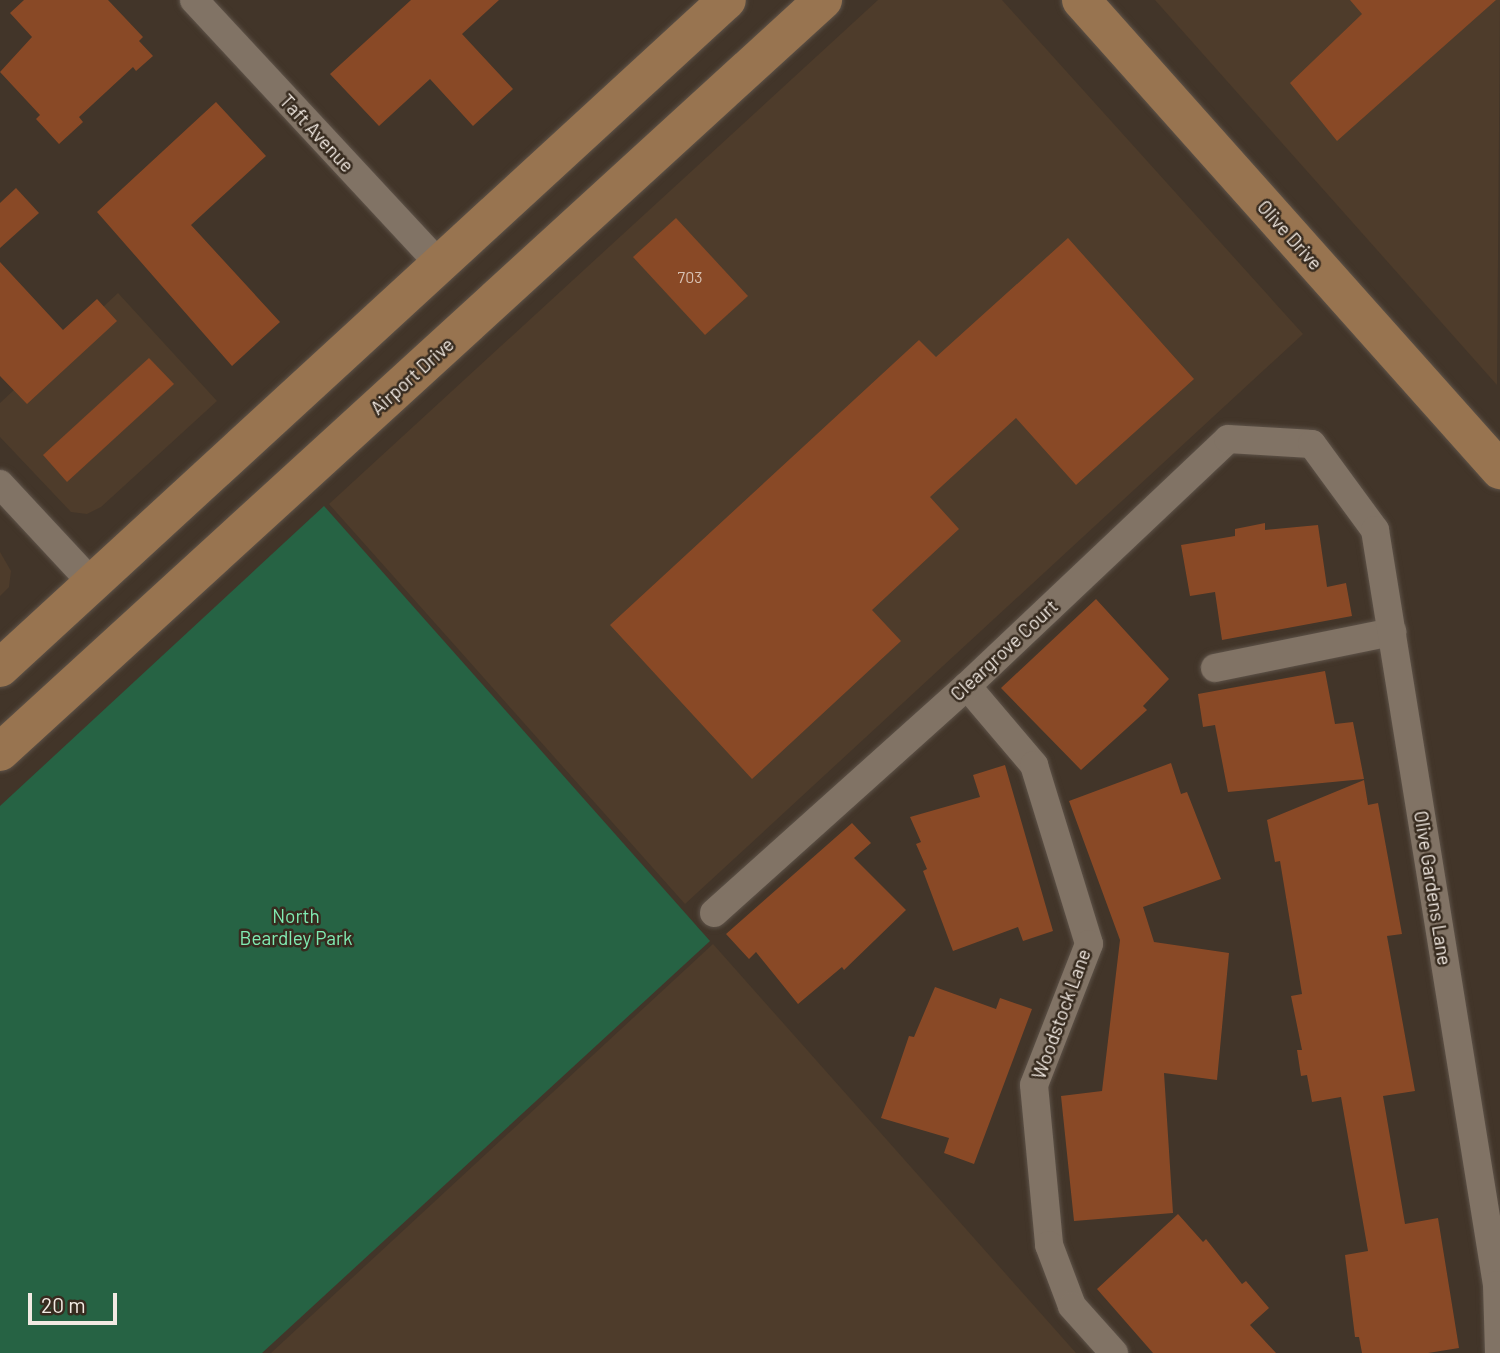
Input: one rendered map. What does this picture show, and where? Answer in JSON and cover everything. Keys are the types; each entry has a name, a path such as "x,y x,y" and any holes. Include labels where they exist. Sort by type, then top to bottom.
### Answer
{"main road":[{"path":"0,668 727,0"},
{"name":"Airport Drive","path":"0,752 823,0"},
{"name":"Olive Drive","path":"1081,0 1500,470"}],"street":[{"name":"Taft Avenue","path":"194,0 440,265"},
{"name":"Cleargrove Court","path":"714,913 967,686 1228,439 1312,444"},
{"name":"Olive Gardens Lane","path":"1312,444 1376,530 1497,1285 1499,1353"},
{"path":"0,484 92,583"},
{"path":"1215,668 1392,632"},
{"name":"Woodstock Lane","path":"967,686 1034,765 1089,944 1034,1085 1049,1245 1072,1306 1114,1353"}],"shaded area":[{"path":"878,0 1002,0 1303,334 685,904 329,504"},
{"path":"1155,0 1500,0 1497,385"},
{"path":"118,293 217,401 101,507 87,514 71,512 0,437 0,403"},
{"path":"0,552 11,571 9,587 0,596"},
{"path":"713,944 1076,1353 271,1353"}],"green space":[{"name":"North Beardley Park","path":"324,506 710,941 262,1353 0,1353 0,806"}],"building":[{"path":"24,0 108,0 143,37 139,41 153,56 136,71 133,67 79,117 83,122 59,144 36,119 40,115 0,72 32,37 10,13"},
{"path":"411,0 499,0 462,34 513,89 473,126 430,79 379,126 330,74"},
{"path":"1350,0 1496,0 1337,141 1290,83 1362,14"},
{"path":"216,102 266,156 191,225 280,322 232,366 97,212"},
{"path":"16,188 39,213 0,248 0,203"},
{"path":"676,218 748,296 705,335 633,257"},
{"path":"1068,238 1194,379 1076,485 1016,418 930,497 959,529 872,610 901,641 752,779 610,625 919,340 936,357"},
{"path":"0,262 63,330 97,299 117,321 27,404 0,376"},
{"path":"149,358 174,384 67,482 43,455"},
{"path":"1265,523 1265,530 1318,525 1327,587 1346,583 1352,616 1222,640 1215,592 1190,596 1181,545 1235,536 1235,529"},
{"path":"1096,599 1169,679 1143,706 1147,710 1081,770 1001,688"},
{"path":"1325,671 1335,724 1353,722 1364,779 1228,792 1215,725 1203,727 1198,694"},
{"path":"1171,763 1181,794 1187,792 1221,879 1143,907 1154,942 1229,953 1217,1080 1164,1073 1173,1213 1074,1221 1061,1096 1102,1091 1120,940 1069,801"},
{"path":"1005,765 1053,931 1023,941 1018,927 953,951 923,871 927,869 916,844 921,842 910,817 980,797 973,775"},
{"path":"1364,780 1368,805 1378,803 1402,934 1387,936 1415,1091 1383,1096 1405,1224 1438,1218 1459,1348 1428,1353 1362,1353 1359,1337 1355,1337 1345,1255 1368,1251 1341,1097 1312,1102 1307,1075 1301,1076 1297,1050 1302,1050 1291,996 1302,994 1280,861 1275,862 1267,820"},
{"path":"852,823 871,843 854,858 906,910 844,970 842,967 798,1004 756,952 749,959 726,934"},
{"path":"935,987 996,1009 1000,998 1032,1009 974,1164 944,1153 949,1138 881,1118 909,1036 914,1037"},
{"path":"1178,1214 1203,1242 1206,1239 1242,1284 1246,1281 1269,1308 1250,1325 1276,1353 1153,1353 1097,1289"}]}
